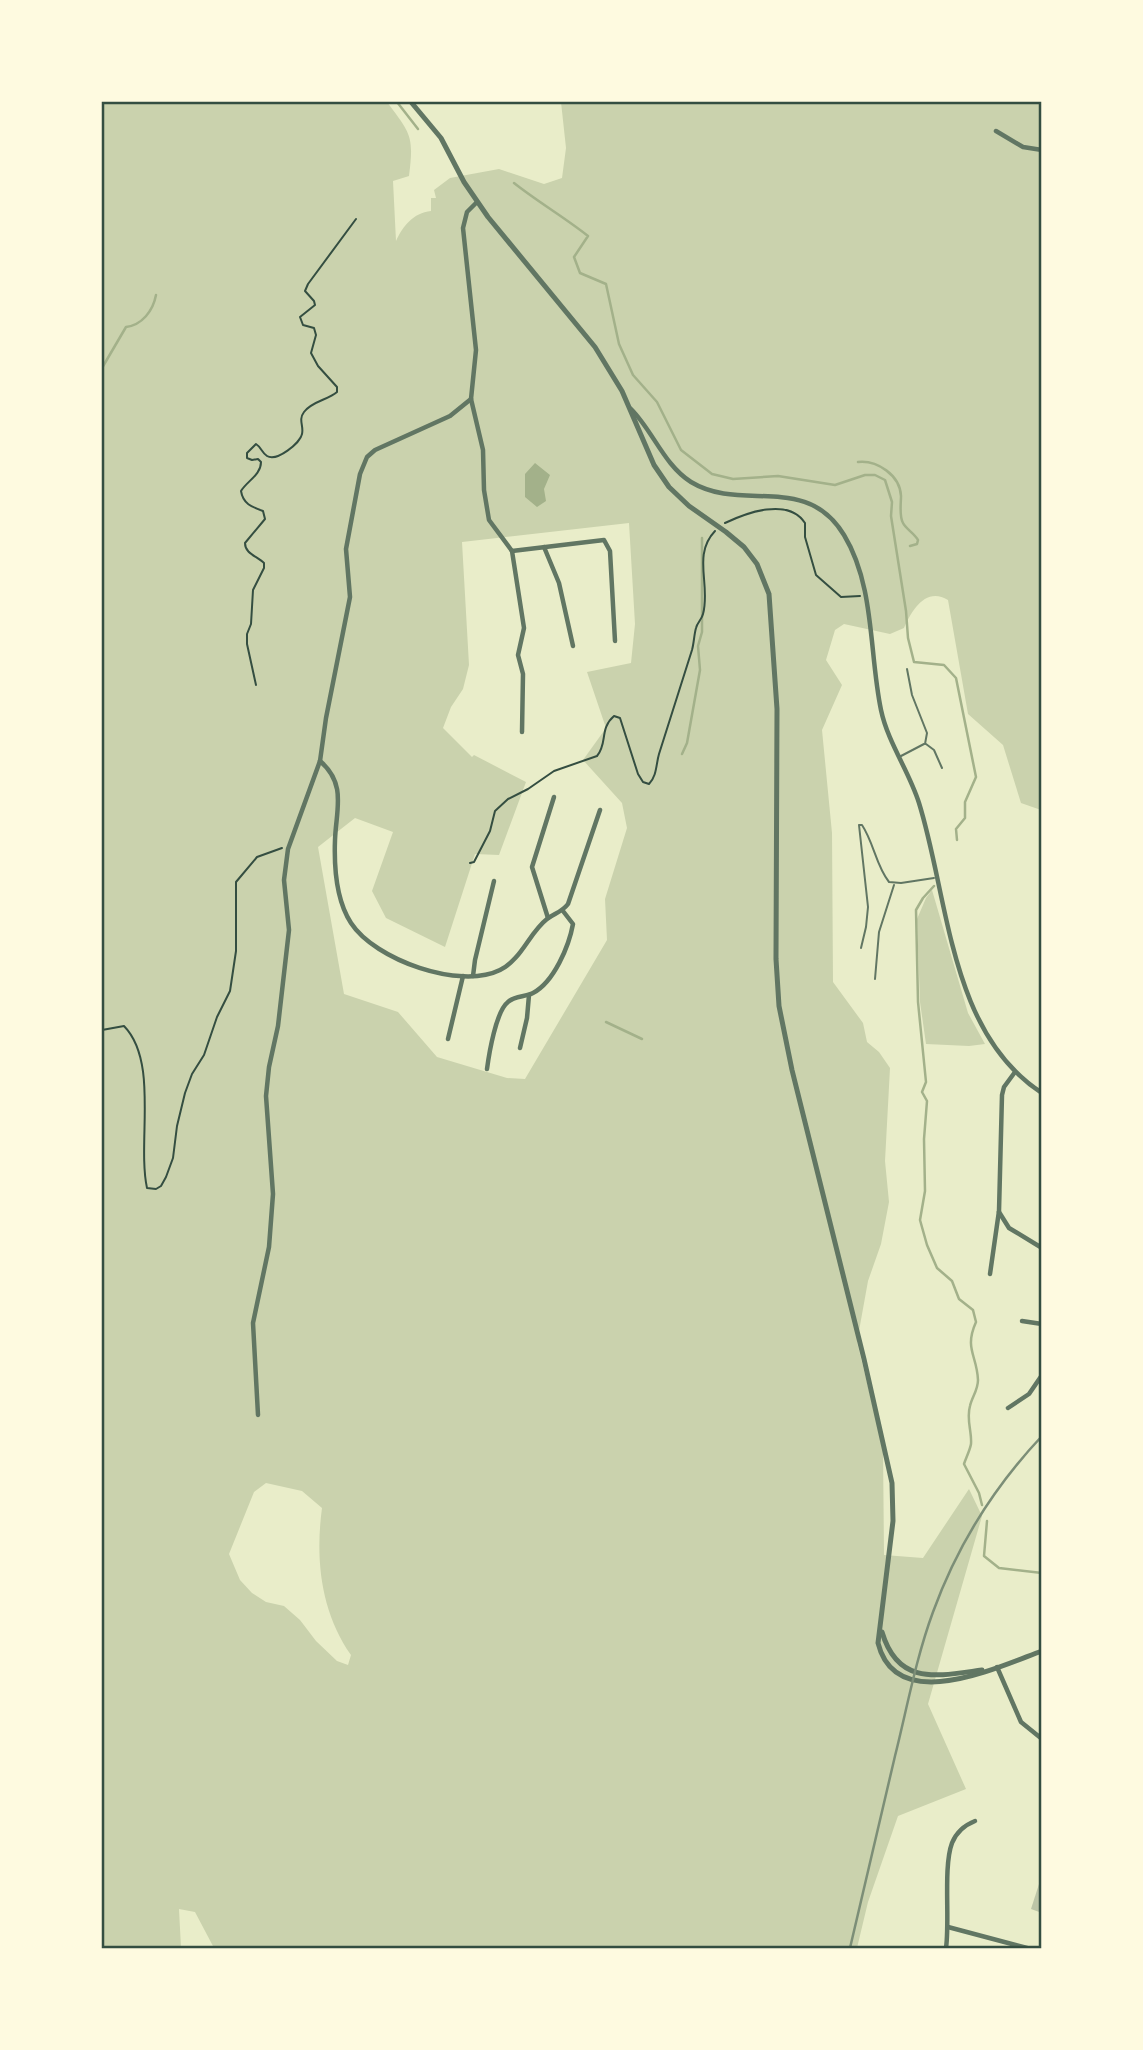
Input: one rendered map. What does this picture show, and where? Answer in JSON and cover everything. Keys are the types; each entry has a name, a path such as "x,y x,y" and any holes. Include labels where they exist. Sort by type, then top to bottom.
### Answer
{"street":[{"path":"411,102 441,138 477,202 595,347 631,408 654,465 669,486 689,506 736,539 751,555 766,583 771,605 777,709 776,971 779,1006 792,1070 892,1483 893,1521 881,1630 892,1658 901,1665 911,1670 942,1675 986,1670 1041,1651"},
{"path":"996,131 1023,147 1041,150"},
{"path":"477,202 467,212 463,228 476,350 471,399 483,450 484,490 489,520 512,551 524,628 519,655 523,674 522,732"},
{"path":"258,1415 253,1323 269,1247 273,1194 266,1096 278,1026 289,930 284,880 289,846 320,761 350,597 346,549 363,466 367,457 383,444 450,416 471,399"},
{"path":"631,408 644,421 675,469 693,483 729,493 794,497 810,503 838,526 850,545 864,596 881,712 918,801 939,877 945,915 969,1000 997,1049 1015,1072 1041,1093"},
{"path":"512,551 604,540 610,551 615,641"},
{"path":"544,547 559,583 573,646"},
{"path":"320,761 330,769 337,786 339,815 335,836 335,862 340,897 351,924 374,947 415,967 463,976 500,970 513,961 548,918 563,911 568,904 600,810"},
{"path":"548,918 533,867 554,797"},
{"path":"473,976 494,880"},
{"path":"487,1069 497,1025 505,1004 529,995 545,982 567,944 573,924 563,911"},
{"path":"448,1039 463,976"},
{"path":"520,1048 529,995"},
{"path":"990,1273 999,1211 1002,1095 1004,1087 1015,1072"},
{"path":"999,1211 1009,1228 1021,1238 1041,1248"},
{"path":"1022,1321 1041,1324"},
{"path":"1008,1408 1029,1394 1041,1375"},
{"path":"997,1666 1021,1722 1041,1739"},
{"path":"946,1948 950,1849 958,1832 975,1821"},
{"path":"948,1927 1027,1948"}],"lane":[{"path":"907,669 914,700 927,733 925,744"},
{"path":"899,756 925,744"},
{"path":"925,744 934,750 942,768"},
{"path":"860,948 866,927 867,907 866,875 859,830 861,824 869,835 886,878 894,884 939,877"},
{"path":"875,979 879,932 894,884"}],"path":[{"path":"256,685 247,634 251,624 253,590 264,563 249,553 245,543 265,519 265,515 263,510 249,506 242,497 241,491 261,467 261,462 247,458 247,453 256,444 268,457 281,454 302,436 301,416 305,410 337,393 337,387 318,366 311,353 316,335 314,327 303,325 300,317 315,305 305,291 308,284 356,219"},
{"path":"470,863 474,862 490,831 495,811 508,799 554,771 597,756 601,751 603,730 614,716 621,718 638,775 643,782 649,784 653,780 696,628 703,613 705,592 702,564 706,541 719,527 749,513 766,510 796,514 805,523 805,537 816,575 841,597 864,596"},
{"path":"102,1030 124,1026 138,1050 143,1069 145,1105 144,1174 147,1188 156,1189 161,1186 173,1158 177,1126 192,1074 204,1055 217,1017 230,991 236,951 236,882 257,857 289,846"}],"shaded area":[{"path":"102,102 387,102 406,129 411,143 409,176 393,181 396,241 409,221 419,214 431,211 431,198 436,198 434,190 450,178 499,169 544,184 562,178 566,148 561,102 1041,102 1041,810 1021,803 1003,745 968,714 948,600 940,596 926,598 920,602 904,628 890,634 844,624 835,630 826,660 842,685 822,730 832,833 833,982 863,1023 867,1042 879,1052 890,1068 885,1161 889,1202 881,1244 868,1281 857,1342 883,1448 884,1555 923,1558 969,1489 982,1516 928,1704 966,1789 898,1816 868,1902 857,1948 214,1948 195,1912 179,1909 181,1948 102,1948","holes":["629,523 635,624 631,663 587,672 606,728 583,760 622,803 627,828 605,899 607,940 525,1079 507,1078 437,1057 398,1012 344,994 318,847 355,818 393,832 372,891 386,918 445,947 475,854 499,855 526,782 474,755 472,757 443,728 451,707 463,689 469,665 462,542","266,1483 302,1491 322,1508 319,1547 323,1585 333,1621 351,1655 348,1665 337,1661 284,1606 266,1602 252,1593 240,1580 229,1554 254,1492"]},
{"path":"535,463 550,475 544,489 546,501 537,507 525,497 525,474"},
{"path":"932,890 968,1013 985,1044 926,1044 920,1002 917,919"}],"building":[{"path":"1039,1884 1042,1885 1042,1913 1031,1909"}],"waterway":[{"path":"397,102 418,129"},
{"path":"514,183 588,236 574,257 580,273 606,284 619,344 633,375 657,402 681,450 712,474 733,479 778,476 835,485 865,475 875,475 885,480 892,502 891,516 908,638 914,662 944,665 956,678 976,777 965,802 965,818 956,829 957,840"},
{"path":"102,368 126,327 146,316 156,295"},
{"path":"858,462 880,466 897,482 900,488 902,520 918,540 917,544 910,546"},
{"path":"682,754 687,743 700,670 698,646 702,632 702,538"},
{"path":"934,886 916,910 918,1002 926,1082 922,1092 927,1101 924,1139 925,1191 920,1220 937,1268 952,1281 959,1299 973,1310 976,1322 971,1346 978,1384 969,1411 971,1444 964,1464 982,1505"},
{"path":"606,1022 642,1039"},
{"path":"987,1521 984,1556 999,1568 1042,1573"}],"railway":[{"path":"850,1948 912,1683 933,1612 953,1564 978,1518 1008,1476 1042,1436"}]}
